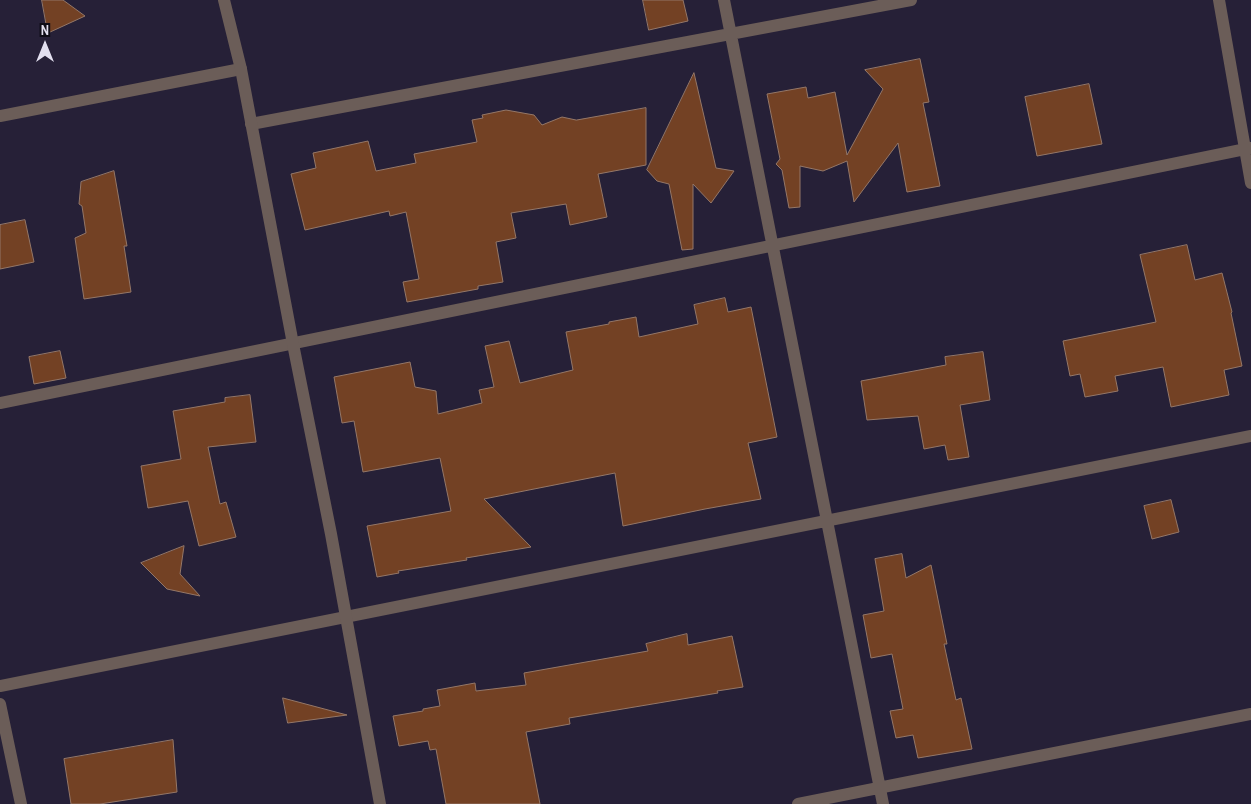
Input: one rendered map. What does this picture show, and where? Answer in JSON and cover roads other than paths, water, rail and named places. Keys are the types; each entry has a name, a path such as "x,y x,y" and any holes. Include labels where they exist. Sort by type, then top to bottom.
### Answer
{"street":[{"path":"224,0 241,69 380,804"},
{"path":"724,0 883,804"},
{"path":"251,124 911,0"},
{"path":"1219,0 1247,149 1251,183"},
{"path":"0,116 241,69"},
{"path":"0,403 1247,149"},
{"path":"0,686 1251,436"},
{"path":"0,704 21,804"},
{"path":"798,804 1251,714"}]}
